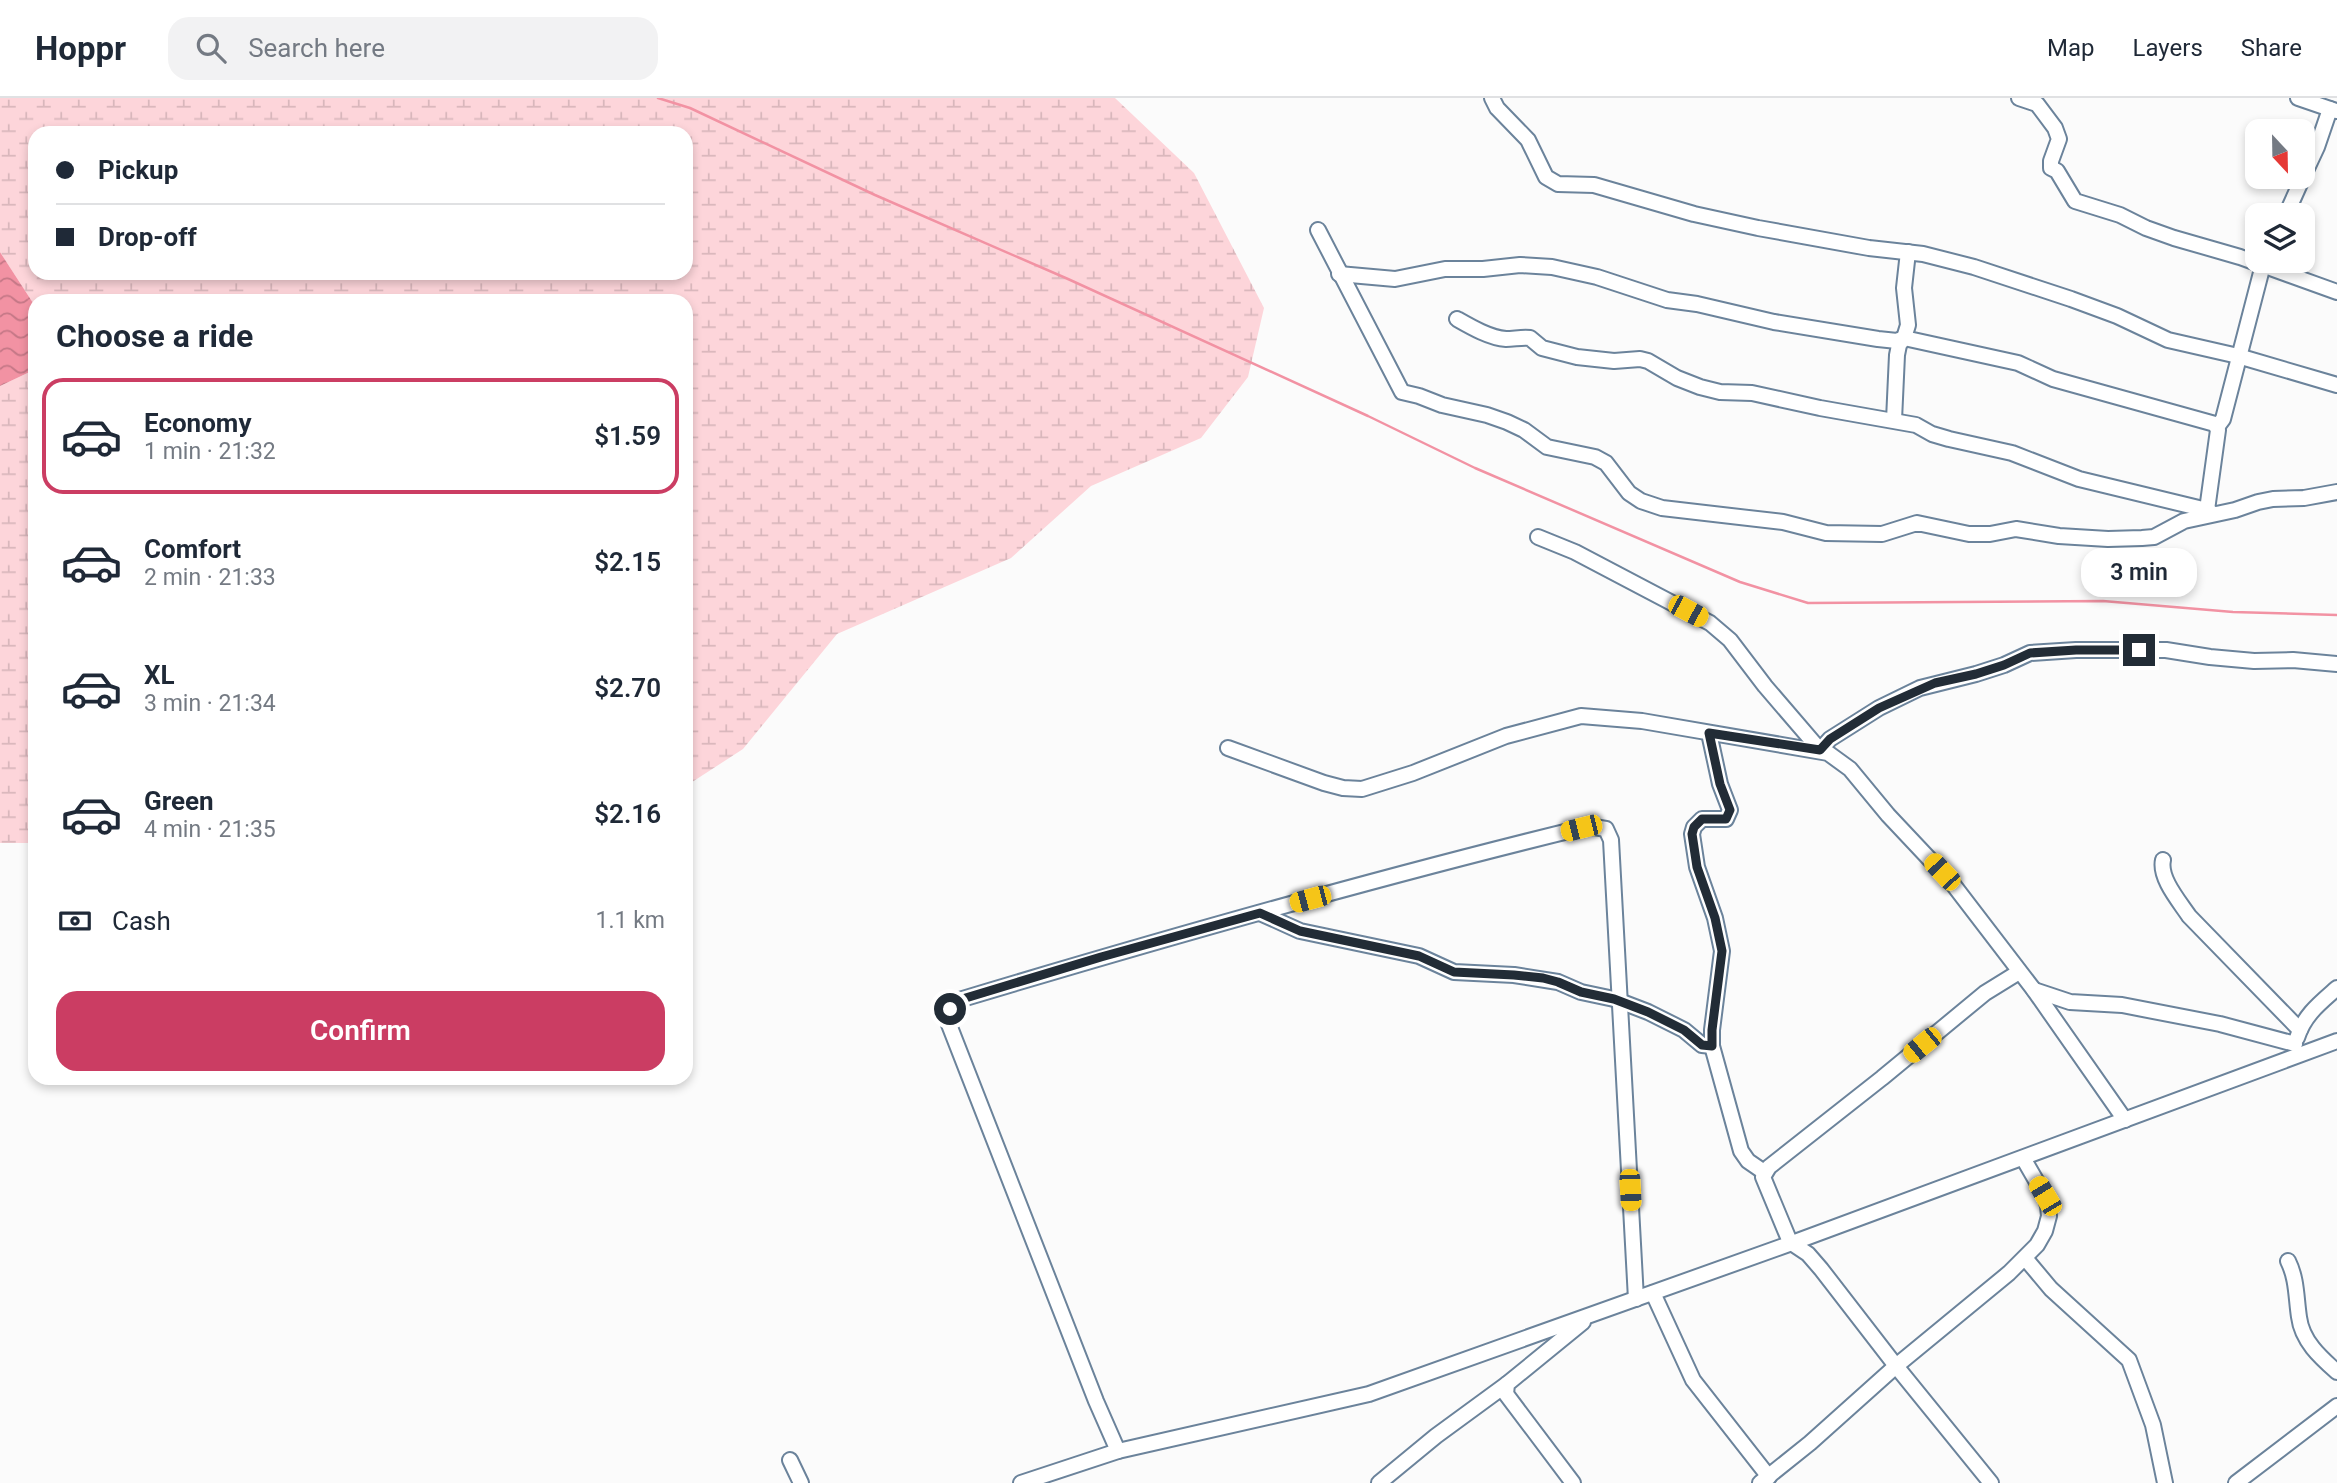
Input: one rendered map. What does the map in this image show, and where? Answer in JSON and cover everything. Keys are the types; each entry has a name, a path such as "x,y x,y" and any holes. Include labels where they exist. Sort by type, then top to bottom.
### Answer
{"street":[{"path":"1492,98 1497,108 1528,140 1542,172 1558,184 1594,185 1694,214 1758,228 1869,248 1923,254 1974,267 2117,316 2168,340 2238,356 2337,385"},
{"path":"2019,98 2037,104 2055,128 2059,139 2051,168 2057,171 2075,201 2120,215 2174,238 2245,258"},
{"path":"2298,98 2333,110 2315,151"},
{"path":"1318,230 1402,392 1507,422 1524,429 1547,447 1595,457 1605,463 1629,493 1641,501 1662,508 1783,522 1826,533 1882,534 1917,523 1969,534 2017,530 2108,539 2154,537 2184,521 2210,512 2235,510 2273,499 2304,498 2337,492"},
{"path":"1894,420 1897,355 1908,324 1904,288 1908,252"},
{"path":"1339,274 1395,279 1445,269 1520,265 1552,267 1597,277 1667,300 1698,304 1774,322 1878,339 1896,341 1904,338 2018,363 2053,379 2192,417 2217,427"},
{"path":"2210,512 2217,427 2223,419 2261,273"},
{"path":"2289,273 2337,292"},
{"path":"1457,318 1480,333 1506,339 1530,338 1542,348 1555,353 1614,361 1648,361 1677,378 1700,387 1752,393 1916,425 1932,434 2012,453 2080,479 2210,512"},
{"path":"1538,537 1575,552 1710,623 1730,640 1820,750"},
{"path":"1820,750 1830,739 1879,708 1920,688 1976,674 2030,653 2166,650 2254,661 2303,660 2337,664"},
{"path":"1228,748 1324,783 1362,789 1413,773 1506,736 1581,716 1642,721 1820,750 1837,758 1863,783 1888,815 1952,883 2034,990 2125,1121"},
{"path":"1709,733 1720,784 1730,810 1726,819 1702,819 1694,827 1692,834 1697,867 1715,918 1722,951 1712,1046 1741,1151 1748,1161 1764,1172"},
{"path":"1118,1451 952,1033 948,1021 950,1009 959,1000 1260,913 1581,828 1606,829 1611,840 1636,1299"},
{"path":"2163,860 2162,870 2189,916 2297,1043"},
{"path":"1260,913 1300,931 1419,956 1454,972 1543,978 1581,992 1619,1001 1684,1030 1702,1045 1712,1046"},
{"path":"1991,1483 1821,1269 1808,1254 1791,1243 1763,1177 1764,1172 1984,992 2019,972"},
{"path":"2297,1043 2303,1021 2337,988"},
{"path":"2034,990 2070,1002 2122,1005 2220,1024 2297,1043 2337,1041"},
{"path":"1021,1483 1118,1451 1369,1394 2125,1121 2297,1043"},
{"path":"1653,1293 1693,1380 1765,1480 2037,1245 2049,1216 2045,1196 2023,1158"},
{"path":"2025,1258 2051,1289 2129,1360 2153,1425 2165,1483"},
{"path":"2288,1261 2294,1272 2299,1320 2307,1341 2337,1372"},
{"path":"1379,1483 1592,1315"},
{"path":"1507,1384 1506,1394 1573,1483"},
{"path":"2236,1483 2337,1406"},
{"path":"790,1460 801,1483"}],"green space":[{"path":"0,98 1115,98 1194,173 1264,308 1248,377 1201,438 1091,486 1011,558 837,634 743,749 693,781 693,294 28,295 0,252"},
{"path":"28,373 28,843 0,843 0,386"}],"water":[{"path":"0,252 28,295 28,373 0,386"}],"waterway":[{"path":"658,98 690,108 875,195 1068,279 1475,468 1740,582 1808,603 2103,601 2233,612 2337,615"}],"route":[{"path":"950,1009 959,1000 1260,913 1300,931 1419,956 1454,972 1514,975 1558,982 1581,992 1601,995 1648,1012 1684,1030 1702,1045 1712,1046 1722,951 1715,918 1697,867 1692,834 1694,827 1702,819 1724,820 1730,815 1730,810 1720,784 1709,733 1820,750 1830,739 1856,722 1920,688 1976,674 2030,653 2139,650"}]}
